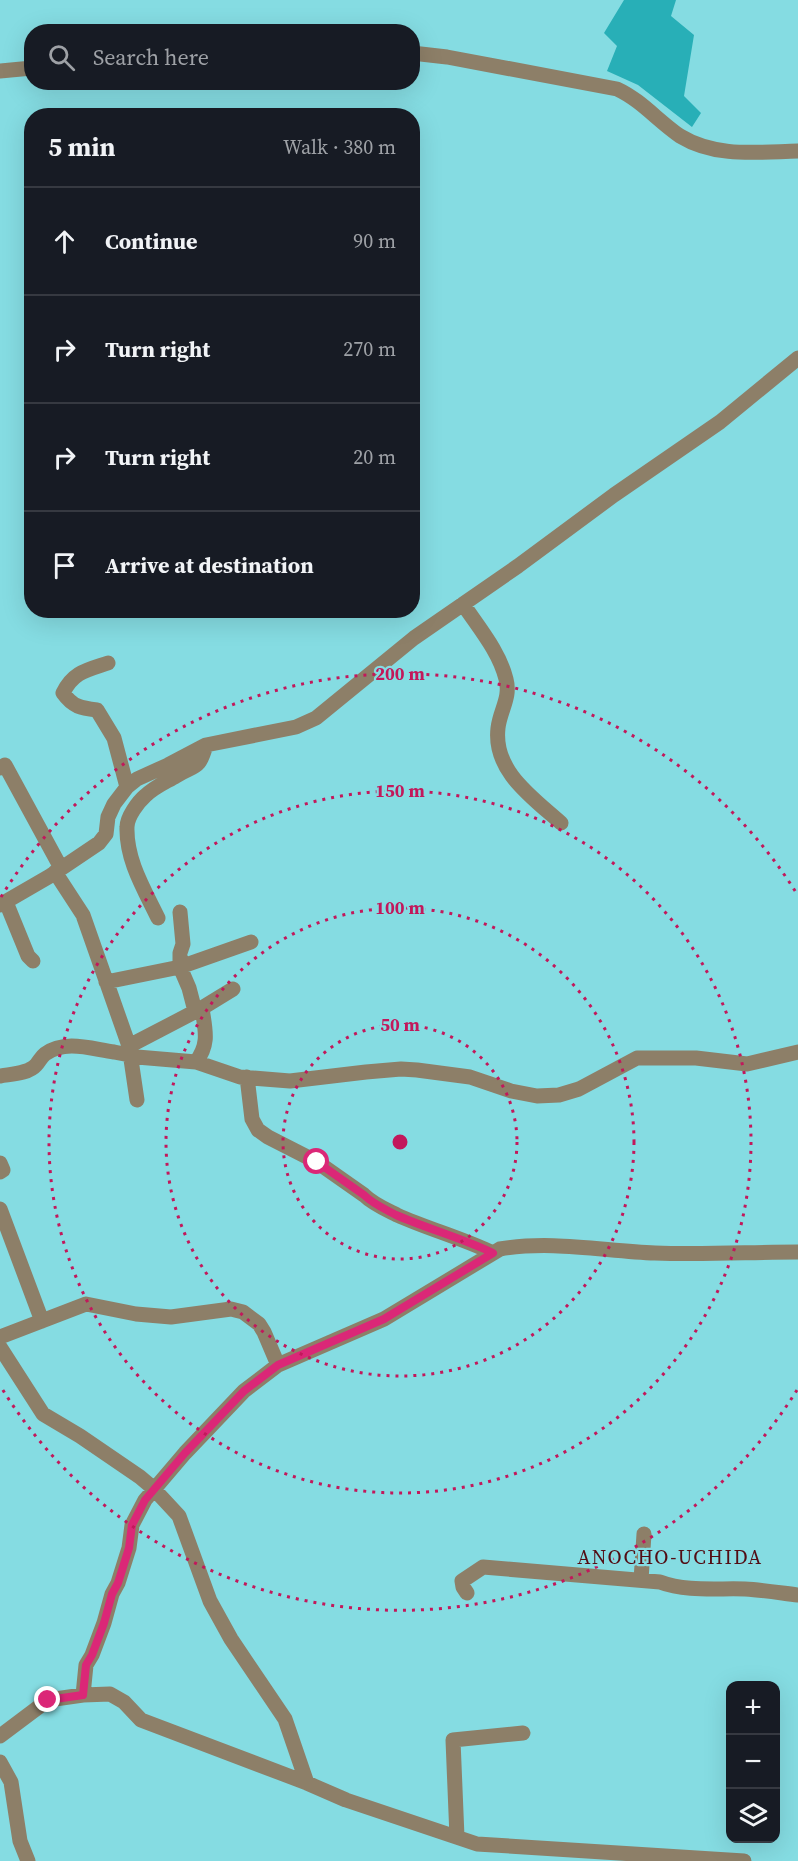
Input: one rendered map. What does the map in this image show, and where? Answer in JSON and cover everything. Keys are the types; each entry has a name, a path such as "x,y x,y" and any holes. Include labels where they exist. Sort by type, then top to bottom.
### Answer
{"street":[{"path":"420,54 616,89 633,98 679,135 700,147 734,152 798,151"},
{"path":"0,71 24,69"},
{"path":"33,961 28,956 3,904 99,843 106,834 108,817 114,804 127,787 137,779 206,745 296,727 316,718 414,639 720,422 798,358"},
{"path":"463,604 497,653 507,681 508,694 498,727 498,749 507,770 519,785 561,823"},
{"path":"108,663 76,675 63,693 70,703 82,708 97,710 114,738 127,787"},
{"path":"158,918 134,870 127,827 129,819 144,796 183,771 198,765 206,745"},
{"path":"0,768 4,765 83,915 129,1050 137,1100"},
{"path":"180,912 183,944 180,953 180,967 198,1010 206,1039 204,1051 196,1062"},
{"path":"106,982 180,967 251,942"},
{"path":"129,1050 233,989"},
{"path":"0,1076 30,1069 36,1066 44,1055 56,1049 88,1046 129,1050 137,1057 196,1062 247,1077 290,1081 366,1072 409,1070 470,1077 511,1091 537,1095 559,1095 579,1089 637,1058 696,1058 747,1064 798,1052"},
{"path":"247,1077 252,1119 258,1130 317,1162 370,1201 413,1222 473,1243 493,1253"},
{"path":"0,1163 3,1170 0,1172"},
{"path":"0,1209 42,1322"},
{"path":"83,1695 86,1665 92,1655 121,1574 129,1548 132,1525 145,1500 185,1453 244,1391 278,1365 384,1319 500,1249 520,1245 541,1245 679,1254 798,1252"},
{"path":"0,1337 86,1304 136,1314 171,1317 231,1309 243,1312 259,1324 278,1365"},
{"path":"2,1355 43,1414 80,1436 154,1489 179,1516 210,1600 231,1639 285,1719 307,1783"},
{"path":"641,1580 644,1534"},
{"path":"467,1593 462,1581 483,1567 641,1580 660,1582 669,1586 748,1589 798,1595"},
{"path":"0,1736 48,1700 110,1694 124,1702 141,1720 346,1800 477,1844 744,1861"},
{"path":"457,1837 453,1740 523,1733"},
{"path":"0,1762 11,1782 20,1841 28,1861"}],"shaded area":[{"path":"624,0 676,0 671,16 694,35 684,96 701,113 692,127 638,85 607,71 617,46 604,33"}],"district":[{"name":"ANOCHO-UCHIDA","path":"670,1557"}],"route":[{"path":"48,1700 83,1695 86,1665 92,1655 112,1594 118,1583 129,1548 132,1525 145,1500 185,1453 244,1391 278,1365 384,1319 493,1253 473,1243 413,1222 370,1201 317,1162"}]}
